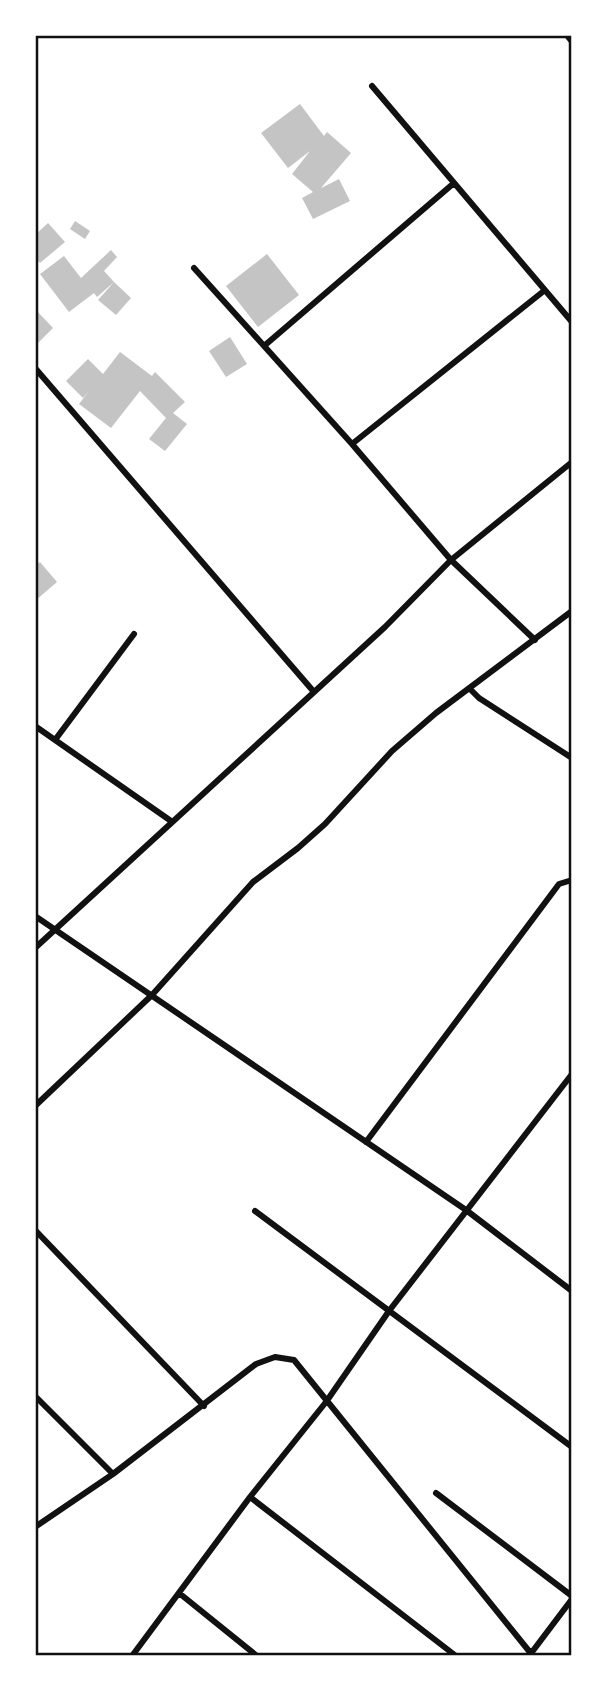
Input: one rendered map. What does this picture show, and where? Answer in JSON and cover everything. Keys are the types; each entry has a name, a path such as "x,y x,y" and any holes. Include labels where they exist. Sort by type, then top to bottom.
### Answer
{"main road":[{"path":"568,35 572,40"}],"street":[{"path":"372,86 572,322"},
{"path":"264,346 454,183"},
{"path":"194,268 352,444 451,560 535,640"},
{"path":"352,444 545,290"},
{"path":"35,368 314,692"},
{"path":"35,948 385,627 451,560 572,462"},
{"path":"35,1106 152,995 253,882 325,824 392,751 436,713 572,611"},
{"path":"55,740 134,634"},
{"path":"470,689 479,698 572,758"},
{"path":"35,726 172,821"},
{"path":"366,1142 559,884 572,880"},
{"path":"35,916 466,1210 569,1289 572,1279"},
{"path":"132,1656 250,1497 326,1402 389,1311 572,1074"},
{"path":"255,1211 572,1447"},
{"path":"35,1230 204,1406"},
{"path":"35,1527 113,1474 256,1364 275,1357 294,1360 531,1655 572,1598 436,1493"},
{"path":"35,1396 113,1474"},
{"path":"250,1497 456,1656"},
{"path":"179,1593 257,1656"}],"building":[{"path":"300,104 324,136 327,132 351,153 321,188 339,179 350,201 313,219 302,198 313,192 292,174 310,151 288,168 261,133"},
{"path":"75,221 90,231 85,239 70,229"},
{"path":"48,223 65,242 40,263 35,258 35,235"},
{"path":"111,250 117,257 104,271 114,282 97,297 94,293 69,312 40,274 64,256 81,278"},
{"path":"267,254 299,295 258,327 226,286"},
{"path":"114,282 131,298 116,315 98,300"},
{"path":"35,309 53,328 36,345 35,343"},
{"path":"230,337 247,364 226,377 209,351"},
{"path":"120,352 152,376 155,372 185,402 173,413 187,424 165,451 149,439 166,418 140,391 111,428 79,404 89,391 83,398 66,381 88,359 103,374"},
{"path":"40,562 57,582 36,600 35,566"}]}
